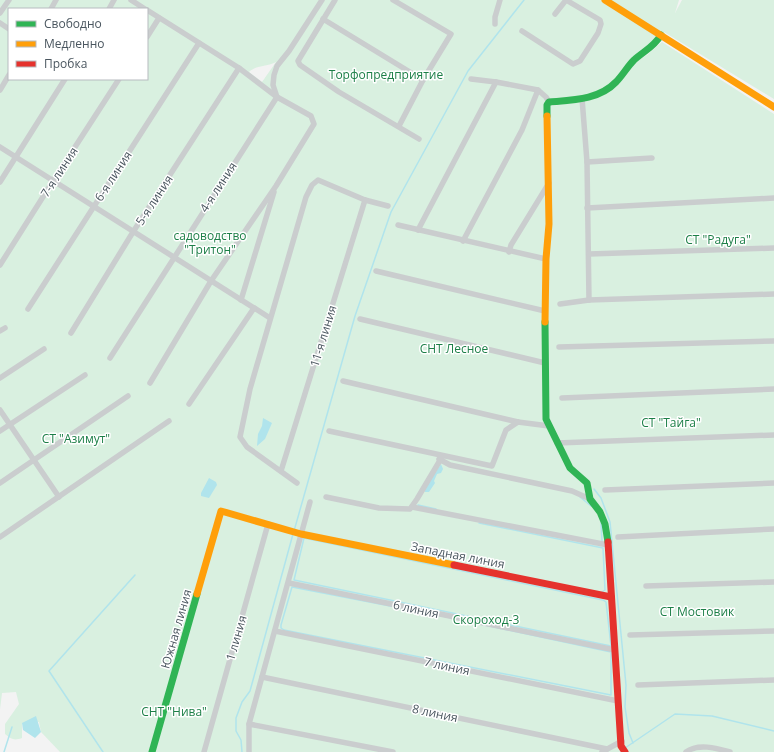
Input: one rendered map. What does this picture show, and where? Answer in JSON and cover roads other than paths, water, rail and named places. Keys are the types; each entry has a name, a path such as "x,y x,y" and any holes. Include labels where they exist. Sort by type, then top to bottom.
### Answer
{"street":[{"path":"0,13 8,0"},
{"path":"132,0 143,8"},
{"path":"276,97 273,85 277,66 289,52 322,0"},
{"path":"335,0 298,61 300,65 339,92 419,139"},
{"path":"393,0 451,34 423,80 399,126"},
{"path":"495,24 495,17 500,0"},
{"path":"522,31 573,64 580,61 598,33 601,24 600,20 566,0 555,14"},
{"path":"605,0 774,107"},
{"path":"148,11 239,68 276,97 311,116 314,124 276,186 211,281 150,383"},
{"path":"148,35 159,18"},
{"path":"323,19 423,80"},
{"path":"0,23 8,29"},
{"path":"549,102 595,95 609,88 633,61 653,47 661,35"},
{"name":"6-я линия","path":"28,309 199,43"},
{"name":"5-я линия","path":"71,333 133,232 239,68"},
{"path":"0,90 8,77"},
{"path":"471,79 538,90 549,102"},
{"path":"0,182 64,80"},
{"name":"7-я линия","path":"0,266 53,181 119,80"},
{"path":"418,230 496,82"},
{"path":"463,241 522,130 538,90"},
{"name":"4-я линия","path":"110,358 276,97"},
{"path":"582,98 587,162 589,300"},
{"path":"549,102 547,105 546,119 549,182 549,224 546,259 545,311 546,419 570,468 587,483 590,499 600,512 605,524 608,545 610,597 622,742 621,746 625,752"},
{"path":"0,147 270,318"},
{"path":"587,162 652,158"},
{"path":"297,483 247,447 240,437 250,389 306,197 312,185 318,180 365,200 388,206"},
{"path":"509,252 511,245 549,182"},
{"path":"242,300 276,186"},
{"path":"587,208 774,198"},
{"name":"11-я линия","path":"281,471 365,200"},
{"path":"398,225 509,252 546,259"},
{"path":"589,254 774,248"},
{"path":"376,271 545,311"},
{"path":"560,304 589,300 774,294"},
{"path":"189,404 254,308"},
{"path":"360,320 545,363"},
{"path":"559,348 774,341"},
{"path":"0,378 44,350"},
{"path":"0,431 85,375"},
{"path":"343,381 518,422 549,426"},
{"path":"562,398 774,389"},
{"path":"0,483 128,396"},
{"path":"0,410 59,497"},
{"path":"0,537 169,421"},
{"path":"330,431 441,457 492,466 506,430 518,422"},
{"path":"557,443 774,436"},
{"path":"441,457 450,464 572,491 590,499"},
{"path":"412,508 441,457"},
{"path":"605,490 774,484"},
{"path":"326,497 379,508 412,508 608,545"},
{"path":"249,752 249,724 276,631 288,583 296,532 310,502"},
{"name":"Западная линия","path":"220,511 296,532 610,597"},
{"name":"Южная линия","path":"152,752 220,511"},
{"name":"1 линия","path":"204,752 268,524"},
{"path":"618,537 774,530"},
{"path":"646,586 774,582"},
{"name":"6 линия","path":"288,583 615,650"},
{"name":"7 линия","path":"276,631 618,701"},
{"path":"630,635 774,631"},
{"name":"8 линия","path":"262,677 604,750"},
{"path":"638,685 774,680"},
{"path":"249,724 393,752"},
{"path":"604,750 622,742"},
{"path":"686,752 691,748 702,747 712,747 730,752"}],"water":[{"path":"263,418 272,423 265,439 257,446 258,434 262,426"},
{"path":"441,464 443,469 441,473 437,474 434,481 435,483 429,492 425,492 424,490"},
{"path":"209,478 216,482 217,485 209,498 201,496 201,493"},
{"path":"36,716 41,732 35,738 23,730 22,723"}],"waterway":[{"path":"294,531 355,316 391,212 468,71 524,0"},
{"path":"594,489 601,498 610,522 626,685 625,707 629,733 633,743"},
{"path":"580,497 591,506"},
{"path":"418,505 436,509"},
{"path":"479,523 603,548 605,590 602,592"},
{"path":"601,523 602,541"},
{"path":"242,752 241,740 236,731 236,718 242,702 250,691 293,534"},
{"path":"304,538 603,600 606,602 611,646 294,580 304,538"},
{"path":"103,752 49,671 135,575"},
{"path":"292,587 452,618 611,652 611,695 284,630 281,628 281,625 292,587"},
{"path":"625,748 675,714 712,716 774,731"},
{"path":"4,752 12,727"}],"park label":[{"name":"Торфопредприятие","path":"386,74"},
{"name":"СТ \"Радуга\"","path":"718,239"},
{"name":"садоводство \"Тритон\"","path":"210,242"},
{"name":"СНТ Лесное","path":"454,348"},
{"name":"СТ \"Тайга\"","path":"671,422"},
{"name":"СТ \"Азимут\"","path":"76,438"},
{"name":"СТ Мостовик","path":"697,611"},
{"name":"Скороход-3","path":"486,619"},
{"name":"СНТ \"Нива\"","path":"174,711"}]}
